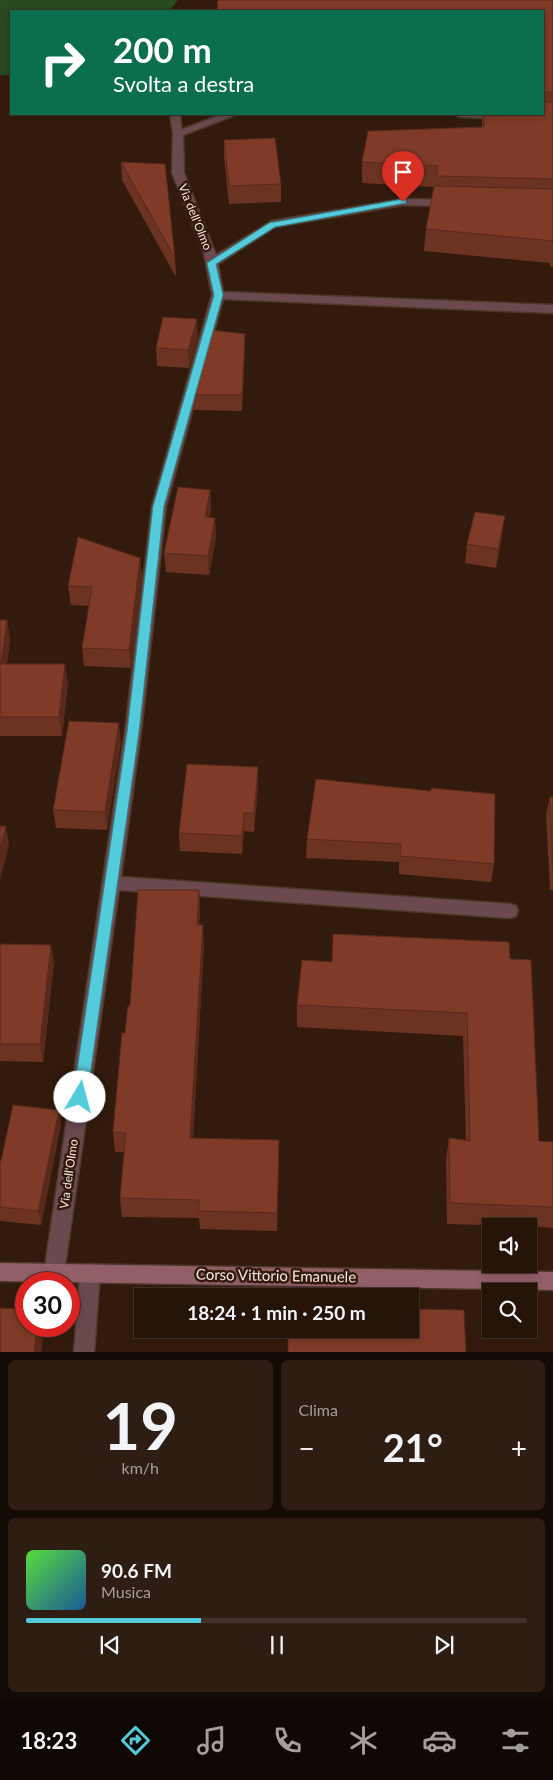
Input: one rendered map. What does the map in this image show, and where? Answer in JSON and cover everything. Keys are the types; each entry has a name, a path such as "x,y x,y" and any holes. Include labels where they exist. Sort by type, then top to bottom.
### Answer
{"main road":[{"name":"Corso Vittorio Emanuele","path":"0,1272 15,1272"},
{"name":"Corso Vittorio Emanuele","path":"80,1273 553,1281"}],"street":[{"name":"Via dell'Olmo","path":"54,1272 133,732 159,506 218,295 210,253 178,173 178,133 175,115"},
{"path":"178,133 230,115"},
{"path":"478,115 515,117"},
{"path":"212,263 272,224 403,202 468,203"},
{"path":"218,295 553,309"},
{"path":"112,883 510,911"},
{"path":"84,1352 90,1273"}],"green space":[{"path":"0,0 178,0 170,10 10,10 10,75 0,75"}],"building":[{"path":"218,0 553,0 553,92 544,92 544,10 217,10"},
{"path":"544,101 553,102 553,179 436,176 438,166 362,162 368,131 484,127 484,115 544,115"},
{"path":"275,138 281,184 229,186 224,140"},
{"path":"121,162 165,164 175,258"},
{"path":"434,186 553,189 553,241 426,229"},
{"path":"163,317 197,319 188,350 156,348"},
{"path":"212,330 245,334 242,395 194,395"},
{"path":"178,487 210,490 205,517 215,518 208,556 164,553"},
{"path":"475,512 505,516 498,549 467,544"},
{"path":"78,537 140,558 129,650 82,648 92,587 68,586"},
{"path":"0,620 7,620 1,664 65,664 59,717 0,717"},
{"path":"69,721 119,723 105,812 53,810"},
{"path":"187,764 258,767 254,813 244,813 242,836 179,833"},
{"path":"316,779 431,791 431,788 495,794 494,864 400,856 401,844 307,839"},
{"path":"550,797 553,797 553,872"},
{"path":"0,826 6,826 0,849"},
{"path":"138,890 199,890 197,925 203,925 190,1138 279,1140 277,1213 199,1211 199,1200 120,1198 126,1133 113,1132 122,1033 125,1033 128,1006 130,1006"},
{"path":"333,934 509,942 510,959 531,960 539,1141 553,1142 553,1207 450,1203 449,1138 470,1141 467,1013 297,1005 302,960 332,962"},
{"path":"0,944 51,945 40,1044 0,1044"},
{"path":"13,1105 59,1110 38,1211 0,1207 0,1161"},
{"path":"0,1308 15,1309 15,1337 36,1337 34,1352 0,1352"},
{"path":"419,1309 464,1310 466,1352 288,1352 288,1338 419,1338"}],"route":[{"path":"80,1097 133,732 159,506 218,295 212,263 272,224 403,202"}]}
